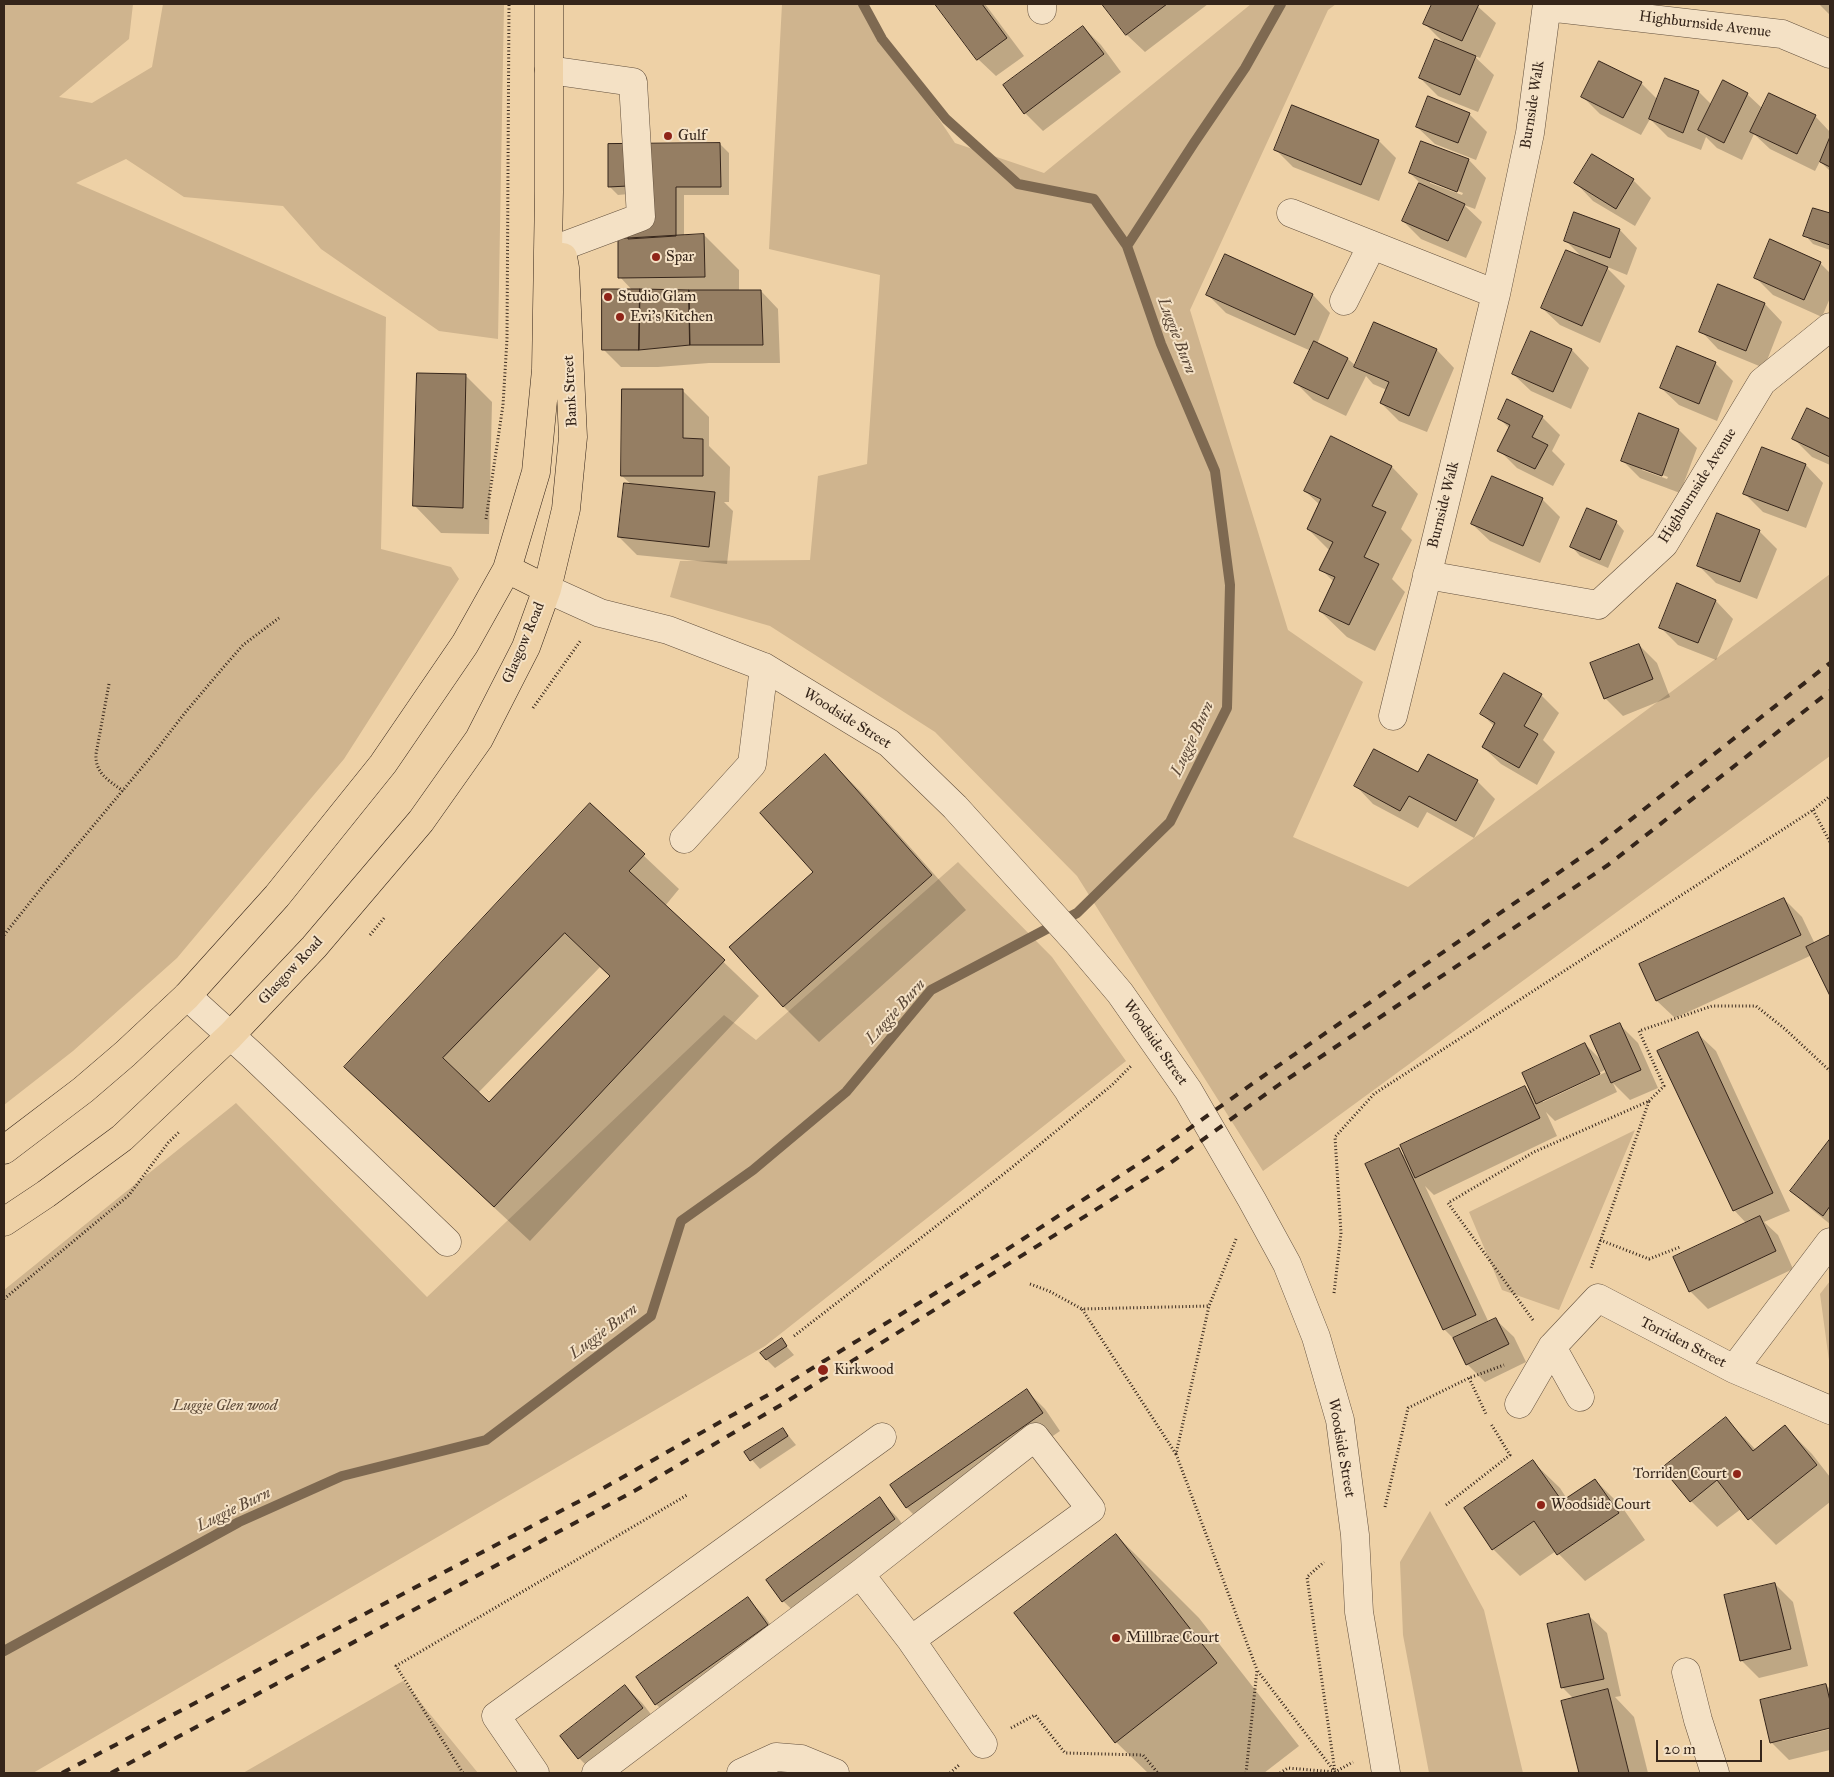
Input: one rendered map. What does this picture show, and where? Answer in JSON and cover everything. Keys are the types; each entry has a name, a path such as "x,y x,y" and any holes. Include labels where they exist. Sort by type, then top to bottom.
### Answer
{"main road":[{"name":"Bank Street","path":"507,569 536,472 546,370 549,192 549,4"},
{"name":"Bank Street","path":"547,589 566,509 574,438 566,268 549,192"},
{"name":"Glasgow Road","path":"4,1222 46,1194 122,1138 230,1036 314,947 421,821 479,739 490,719 526,647 547,589 507,569"},
{"path":"4,1150 83,1090 125,1054 187,996 277,896 383,764 465,644 507,569"}],"street":[{"name":"Highburnside Avenue","path":"1547,5 1782,34 1830,54"},
{"name":"Burnside Walk","path":"1393,716 1496,294 1530,133 1547,5"},
{"path":"549,70 633,82 641,218 561,247"},
{"path":"1291,213 1496,294"},
{"path":"1344,301 1372,245"},
{"name":"Highburnside Avenue","path":"1427,575 1598,606 1664,544 1762,382 1830,327"},
{"name":"Woodside Street","path":"547,589 600,612 668,630 764,667 889,743 955,807 1076,940 1120,993 1188,1090 1252,1200 1287,1264 1316,1337 1340,1420 1355,1535 1359,1612 1384,1761"},
{"path":"684,839 752,764 764,667"},
{"path":"187,996 253,1056 447,1242"},
{"name":"Torriden Street","path":"1598,1298 1734,1369 1830,1242"},
{"path":"1519,1404 1552,1347 1598,1298"},
{"path":"1552,1347 1580,1397"},
{"path":"1734,1369 1830,1410"},
{"path":"535,1773 496,1716 882,1437"},
{"path":"596,1773 860,1574 1035,1437 1091,1509 911,1640"},
{"path":"860,1574 911,1640 983,1744"},
{"path":"1686,1672 1698,1720 1715,1773"},
{"path":"741,1773 776,1757 800,1759 836,1773"}],"path":[{"path":"485,523 503,405 507,339 510,4"},
{"path":"4,935 42,886 123,791 184,714 235,654 257,633 279,618"},
{"path":"110,684 95,764 104,777 123,791"},
{"path":"1334,1296 1341,1233 1335,1138 1374,1094 1813,810 1830,796"},
{"path":"1813,810 1830,842"},
{"path":"1552,1347 1448,1203 1534,1152 1649,1101 1664,1086 1639,1031 1712,1006 1756,1006 1785,1029 1830,1071"},
{"path":"794,1336 1010,1169 1112,1085 1155,1043"},
{"path":"1598,1298 1590,1268 1649,1101"},
{"path":"1176,1454 1209,1306 1252,1200"},
{"path":"1600,1240 1649,1259 1680,1247"},
{"path":"1030,1284 1049,1291 1082,1310 1176,1454 1256,1670 1335,1772"},
{"path":"1082,1310 1209,1306"},
{"path":"1383,1516 1408,1408 1469,1378 1506,1364"},
{"path":"1446,1505 1510,1455"},
{"path":"463,1773 396,1666 687,1495"},
{"path":"1335,1772 1307,1577 1355,1535"},
{"path":"1246,1773 1256,1670"},
{"path":"950,1773 983,1744 1035,1715 1064,1753 1143,1755 1158,1773"},
{"path":"1280,1773 1288,1768 1335,1772 1384,1761"}],"green space":[{"path":"4,4 133,4 129,39 59,97 92,103 152,67 163,4 504,4 498,339 439,331 321,249 283,206 184,197 126,159 76,183 386,317 381,549 451,567 459,579 344,759 177,958 73,1051 4,1105"},
{"path":"782,4 862,4 955,143 1044,173 1251,4 1336,4 1328,10 1190,310 1288,630 1363,682 1293,837 1408,887 1830,574 1830,756 1263,1171 1077,876 935,732 770,626 670,597 680,561 810,560 818,476 867,464 880,275 769,249"},
{"name":"Luggie Glen wood","path":"958,862 1052,957 1126,1061 765,1346 33,1773 4,1773 4,1290 236,1103 427,1297 724,1015 756,1040"},
{"path":"1635,1130 1559,1310 1502,1290 1469,1212"},
{"path":"1830,1281 1830,1368 1820,1294"},
{"path":"1430,1511 1484,1610 1523,1773 1429,1773 1403,1635 1400,1562"},
{"path":"403,1681 478,1773 243,1773"}],"building":[{"path":"935,4 982,4 1007,38 977,60"},
{"path":"1102,4 1167,4 1126,35"},
{"path":"1432,4 1479,4 1462,41 1423,24"},
{"path":"1083,26 1104,54 1024,114 1003,85"},
{"path":"1435,39 1476,56 1460,95 1419,78"},
{"path":"1599,61 1642,82 1623,118 1581,97"},
{"path":"1665,78 1699,91 1683,133 1649,119"},
{"path":"1723,80 1748,93 1724,143 1698,130"},
{"path":"1769,93 1816,115 1797,154 1750,132"},
{"path":"1428,96 1470,113 1458,143 1416,127"},
{"path":"1292,105 1379,140 1361,185 1274,150"},
{"path":"1830,137 1830,167 1820,162"},
{"path":"1421,141 1469,159 1457,192 1409,173"},
{"path":"720,143 721,187 676,187 676,236 628,239 628,186 608,187 608,144"},
{"path":"1592,154 1634,179 1616,209 1574,183"},
{"path":"1419,183 1465,204 1448,241 1402,221"},
{"path":"1813,208 1830,213 1830,245 1803,236"},
{"path":"1574,212 1620,229 1610,258 1564,241"},
{"path":"704,234 705,277 618,278 618,239"},
{"path":"1770,239 1821,262 1804,300 1754,278"},
{"path":"1566,250 1608,267 1582,326 1541,308"},
{"path":"1225,254 1313,294 1295,335 1206,295"},
{"path":"1718,284 1765,303 1746,351 1699,332"},
{"path":"602,289 640,289 639,350 602,350"},
{"path":"640,289 689,290 690,345 639,350"},
{"path":"689,290 761,290 763,345 690,345"},
{"path":"1374,322 1437,349 1409,416 1380,403 1389,382 1354,367"},
{"path":"1531,331 1572,349 1553,392 1512,374"},
{"path":"1314,341 1348,358 1328,399 1294,383"},
{"path":"1677,346 1716,362 1699,404 1660,388"},
{"path":"417,373 466,374 463,508 413,506"},
{"path":"622,389 683,389 683,438 703,439 703,476 621,476"},
{"path":"1507,399 1543,416 1532,437 1548,445 1535,469 1497,451 1510,425 1498,419"},
{"path":"1807,408 1830,419 1830,457 1792,439"},
{"path":"1639,413 1679,429 1662,476 1621,461"},
{"path":"1331,436 1392,466 1372,506 1386,512 1364,557 1379,564 1349,625 1319,611 1335,577 1319,570 1333,542 1307,529 1321,499 1304,491"},
{"path":"1762,447 1806,464 1788,511 1743,494"},
{"path":"1492,476 1543,498 1523,546 1471,524"},
{"path":"624,483 715,492 709,547 618,537"},
{"path":"1587,508 1617,521 1600,560 1570,547"},
{"path":"1717,513 1760,530 1740,582 1697,566"},
{"path":"1677,583 1716,600 1698,643 1659,628"},
{"path":"1639,644 1653,679 1604,699 1590,663"},
{"path":"1504,673 1542,694 1524,726 1538,734 1519,768 1482,747 1495,723 1480,714"},
{"path":"1374,749 1418,772 1428,754 1478,780 1456,821 1409,796 1400,811 1354,786"},
{"path":"825,754 932,875 783,1007 729,947 813,872 760,813"},
{"path":"590,803 645,854 629,871 725,960 494,1207 344,1067","holes":["565,933 610,976 489,1102 443,1058"]},
{"path":"1784,898 1801,935 1656,1001 1639,964"},
{"path":"1830,935 1830,996 1806,947"},
{"path":"1620,1023 1641,1070 1611,1083 1590,1036"},
{"path":"1698,1032 1773,1193 1733,1211 1657,1051"},
{"path":"1585,1043 1600,1074 1536,1104 1522,1073"},
{"path":"1525,1086 1540,1118 1415,1178 1400,1145"},
{"path":"1830,1139 1830,1206 1823,1216 1790,1191"},
{"path":"1399,1148 1476,1315 1443,1330 1365,1164"},
{"path":"1760,1216 1776,1251 1689,1292 1673,1257"},
{"path":"1496,1318 1509,1344 1466,1365 1453,1338"},
{"path":"782,1338 787,1346 766,1360 760,1353"},
{"path":"1027,1389 1043,1413 906,1508 890,1485"},
{"name":"Torriden Court","path":"1726,1417 1753,1451 1785,1425 1817,1465 1748,1520 1717,1480 1690,1502 1662,1468"},
{"path":"783,1428 788,1436 750,1461 744,1452"},
{"name":"Woodside Court","path":"1533,1460 1562,1501 1595,1479 1619,1513 1557,1555 1534,1521 1492,1550 1464,1508"},
{"path":"880,1497 895,1519 782,1602 766,1580"},
{"name":"Millbrae Court","path":"1116,1534 1217,1663 1115,1743 1014,1613"},
{"path":"1775,1583 1791,1649 1740,1661 1724,1595"},
{"path":"748,1597 768,1625 655,1705 636,1677"},
{"path":"1589,1614 1604,1679 1561,1688 1547,1624"},
{"path":"1826,1684 1830,1701 1830,1728 1770,1743 1760,1700"},
{"path":"625,1685 643,1708 578,1759 560,1736"},
{"path":"1608,1689 1629,1773 1579,1773 1561,1701"}],"waterway":[{"path":"863,4 882,39 946,119 1018,184 1094,199 1127,246"},
{"name":"Luggie Burn","path":"4,1651 239,1522 342,1476 486,1440 651,1316 681,1221 753,1170 846,1092 931,990 1077,913 1170,822 1227,708 1230,585 1215,471 1161,344 1127,246 1245,68 1281,4"}],"railway":[{"path":"62,1773 593,1494 775,1391 1006,1250 1152,1155 1269,1072 1596,847 1830,663"},
{"path":"111,1773 636,1490 786,1402 1166,1166 1280,1084 1608,865 1830,691"}],"place":[{"name":"Gulf","path":"668,136"},
{"name":"Spar","path":"656,257"},
{"name":"Studio Glam","path":"608,297"},
{"name":"Evi's Kitchen","path":"620,317"},
{"name":"Kirkwood","path":"823,1370"},
{"name":"Torriden Court","path":"1737,1474"},
{"name":"Woodside Court","path":"1541,1505"},
{"name":"Millbrae Court","path":"1116,1638"}]}
